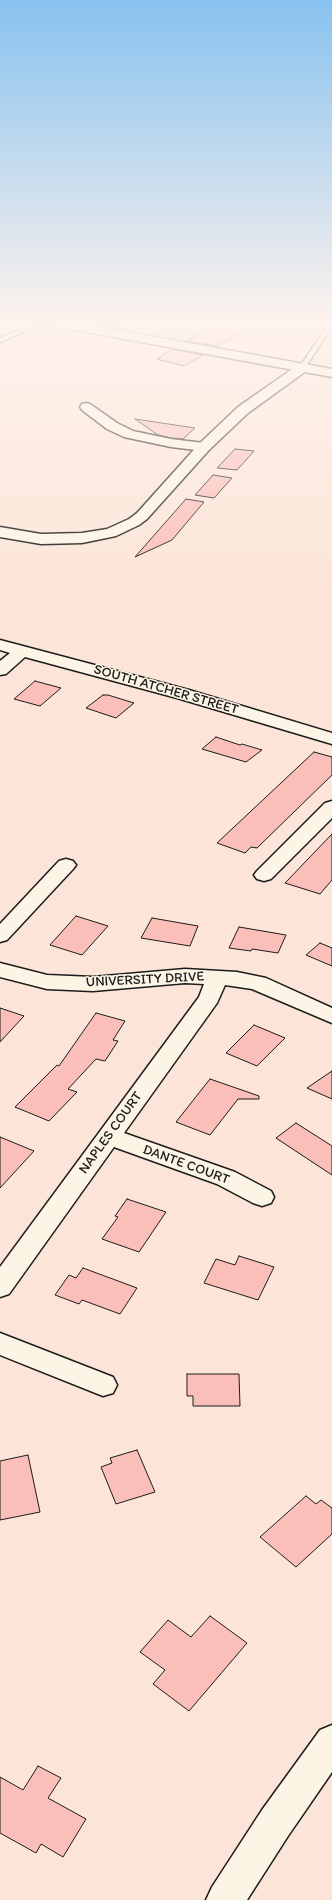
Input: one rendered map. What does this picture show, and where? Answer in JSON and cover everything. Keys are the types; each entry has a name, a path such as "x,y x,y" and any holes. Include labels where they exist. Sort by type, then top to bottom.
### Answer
{"street":[{"path":"90,410 112,426 129,434 170,443 204,447"},
{"path":"0,532 29,538 82,538 111,533 128,525 142,516 204,447 243,410"},
{"name":"SOUTH ATCHER STREET","path":"0,645 183,694 332,739"},
{"path":"0,670 23,650"},
{"path":"264,876 332,807"},
{"path":"0,936 66,865"},
{"name":"UNIVERSITY DRIVE","path":"0,970 47,982 93,984 185,976 218,977 258,983 332,1016"},
{"name":"NAPLES COURT","path":"0,1287 209,998 218,977"},
{"name":"DANTE COURT","path":"109,1137 226,1178 262,1197"},
{"path":"0,1344 103,1385"},
{"path":"225,1900 275,1823 332,1742"}],"building":[{"path":"135,419 195,428 183,439 171,438 158,435"},
{"path":"235,449 254,451 237,470 217,468"},
{"path":"213,475 232,478 214,498 195,495"},
{"path":"186,499 204,502 172,540 135,557"},
{"path":"35,681 61,688 40,706 14,699"},
{"path":"103,695 108,695 134,703 116,718 86,708"},
{"path":"216,737 262,750 246,762 202,749"},
{"path":"314,752 332,757 332,775 257,848 251,847 245,853 217,843"},
{"path":"332,834 332,880 320,894 285,883"},
{"path":"76,916 108,926 82,955 50,945"},
{"path":"152,918 198,926 190,946 141,938"},
{"path":"239,927 286,935 278,953 252,949 251,951 229,948"},
{"path":"320,943 332,948 332,966 306,955"},
{"path":"0,1008 24,1016 0,1042"},
{"path":"96,1013 125,1021 113,1040 118,1041 105,1061 96,1059 68,1089 77,1092 49,1121 15,1107 57,1065 59,1066"},
{"path":"254,1025 285,1038 257,1066 226,1053"},
{"path":"332,1071 332,1099 307,1088"},
{"path":"210,1079 259,1096 259,1099 238,1099 210,1135 176,1122"},
{"path":"296,1123 332,1146 332,1175 276,1138"},
{"path":"0,1137 34,1151 0,1188"},
{"path":"127,1199 166,1212 139,1252 102,1239 118,1217 115,1216"},
{"path":"239,1256 274,1267 258,1300 204,1283 216,1259 235,1265"},
{"path":"83,1268 137,1288 120,1314 82,1300 79,1304 55,1295 69,1275 76,1278"},
{"path":"187,1374 239,1374 240,1406 193,1406 193,1396 187,1396"},
{"path":"137,1450 155,1492 116,1504 101,1467 112,1463 110,1458"},
{"path":"28,1455 40,1512 0,1520 0,1461"},
{"path":"306,1496 316,1504 321,1500 332,1508 332,1534 296,1567 260,1537"},
{"path":"210,1616 247,1643 189,1711 153,1684 165,1670 140,1652 168,1620 191,1637"},
{"path":"38,1766 61,1778 48,1798 86,1819 63,1857 41,1844 36,1853 0,1833 0,1777 23,1790"}]}
